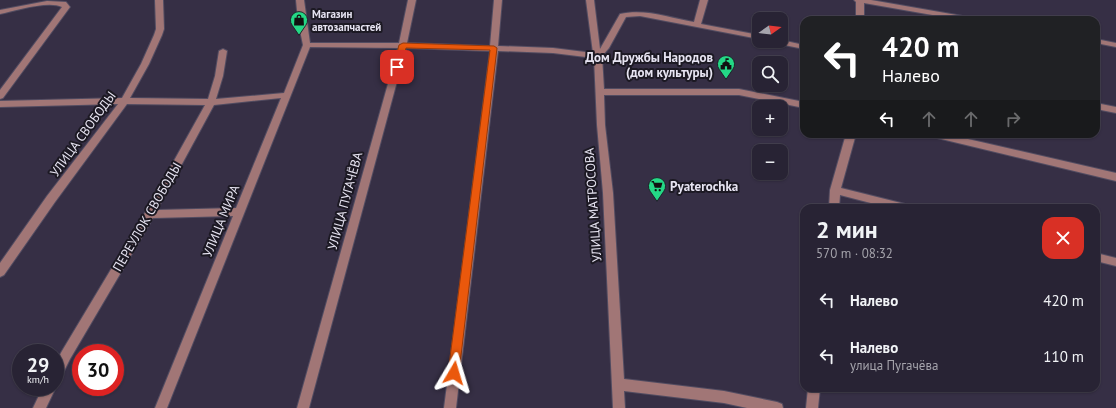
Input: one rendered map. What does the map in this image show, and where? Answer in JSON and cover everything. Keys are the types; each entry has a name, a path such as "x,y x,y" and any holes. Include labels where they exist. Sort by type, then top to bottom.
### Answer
{"street":[{"name":"УЛИЦА СВОБОДЫ","path":"0,272 51,199 124,102 145,64 158,35 160,29 159,0"},
{"path":"300,0 302,21 307,45 360,44 494,48 576,52 598,56 605,48 620,18 630,14 640,14 752,36"},
{"name":"УЛИЦА ПУГАЧЁВА","path":"303,408 403,45 412,0"},
{"path":"450,408 494,48 498,0"},
{"name":"УЛИЦА МАТРОСОВА","path":"590,0 598,56 601,125 608,193 619,408"},
{"path":"697,25 704,0"},
{"path":"860,16 859,0 951,16"},
{"path":"0,12 56,2 65,5 65,10 0,96"},
{"path":"1100,42 1116,45"},
{"path":"788,43 800,46"},
{"name":"УЛИЦА МИРА","path":"161,408 307,45"},
{"name":"ПЕРЕУЛОК СВОБОДЫ","path":"64,359 150,214 211,102 223,51"},
{"path":"600,92 740,92 800,104"},
{"path":"0,104 103,101 211,102 287,95"},
{"path":"1100,107 1116,110"},
{"path":"834,204 835,190 850,138"},
{"path":"950,138 1116,177"},
{"path":"835,190 889,204"},
{"path":"150,214 239,212"},
{"path":"1100,258 1116,262"},
{"path":"617,384 724,397 777,408"},
{"path":"812,408 814,392"},
{"path":"39,408 45,396"}],"place":[{"name":"Магазин автозапчастей","path":"299,35"},
{"name":"Дом Дружбы Народов (дом культуры)","path":"726,79"},
{"name":"Pyaterochka","path":"657,201"}],"route":[{"path":"397,67 403,45 494,48 454,373"}]}
